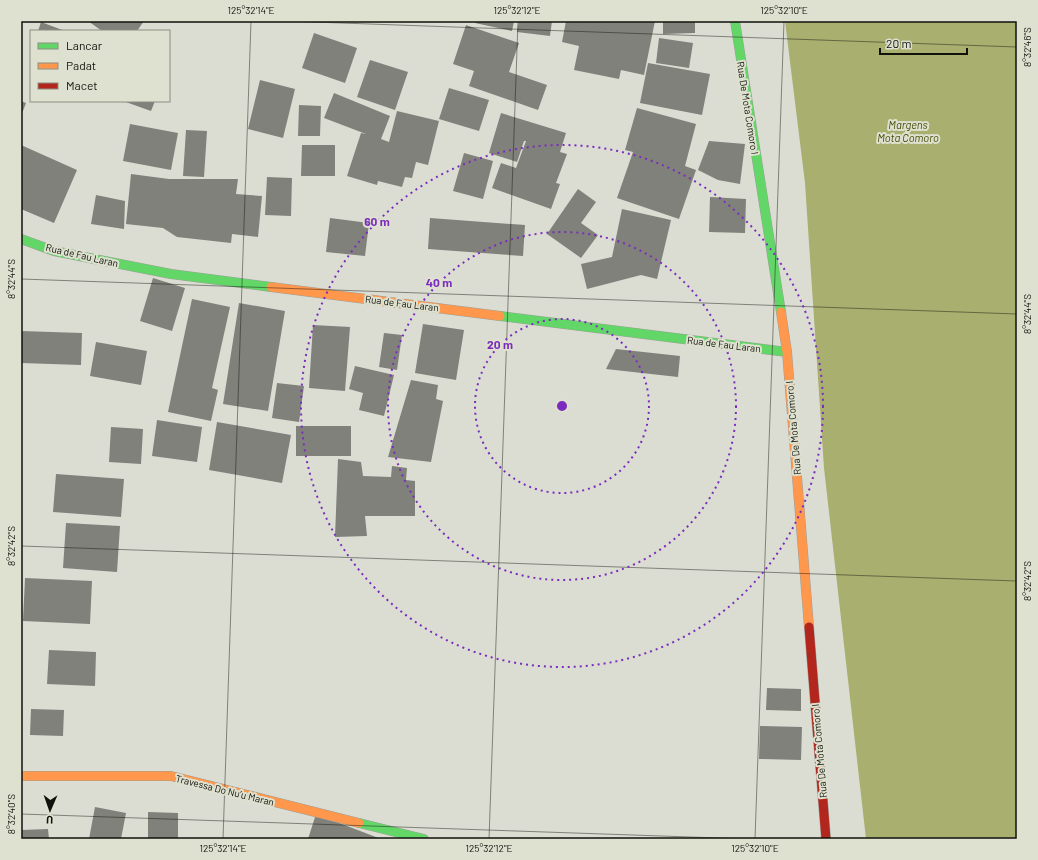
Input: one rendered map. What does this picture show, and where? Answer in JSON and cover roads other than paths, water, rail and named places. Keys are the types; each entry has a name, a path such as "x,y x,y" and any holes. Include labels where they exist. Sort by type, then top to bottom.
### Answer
{"street":[{"name":"Rua De Mota Comoro I","path":"735,21 787,352 826,839"},
{"name":"Rua de Fau Laran","path":"21,239 54,251 171,274 787,352"},
{"name":"Travessa Do Nu’u Maran","path":"21,776 171,776 424,839"}],"water":[{"name":"Margens Mota Comoro","path":"785,21 1017,21 1017,839 866,839 824,468 805,183"}]}
